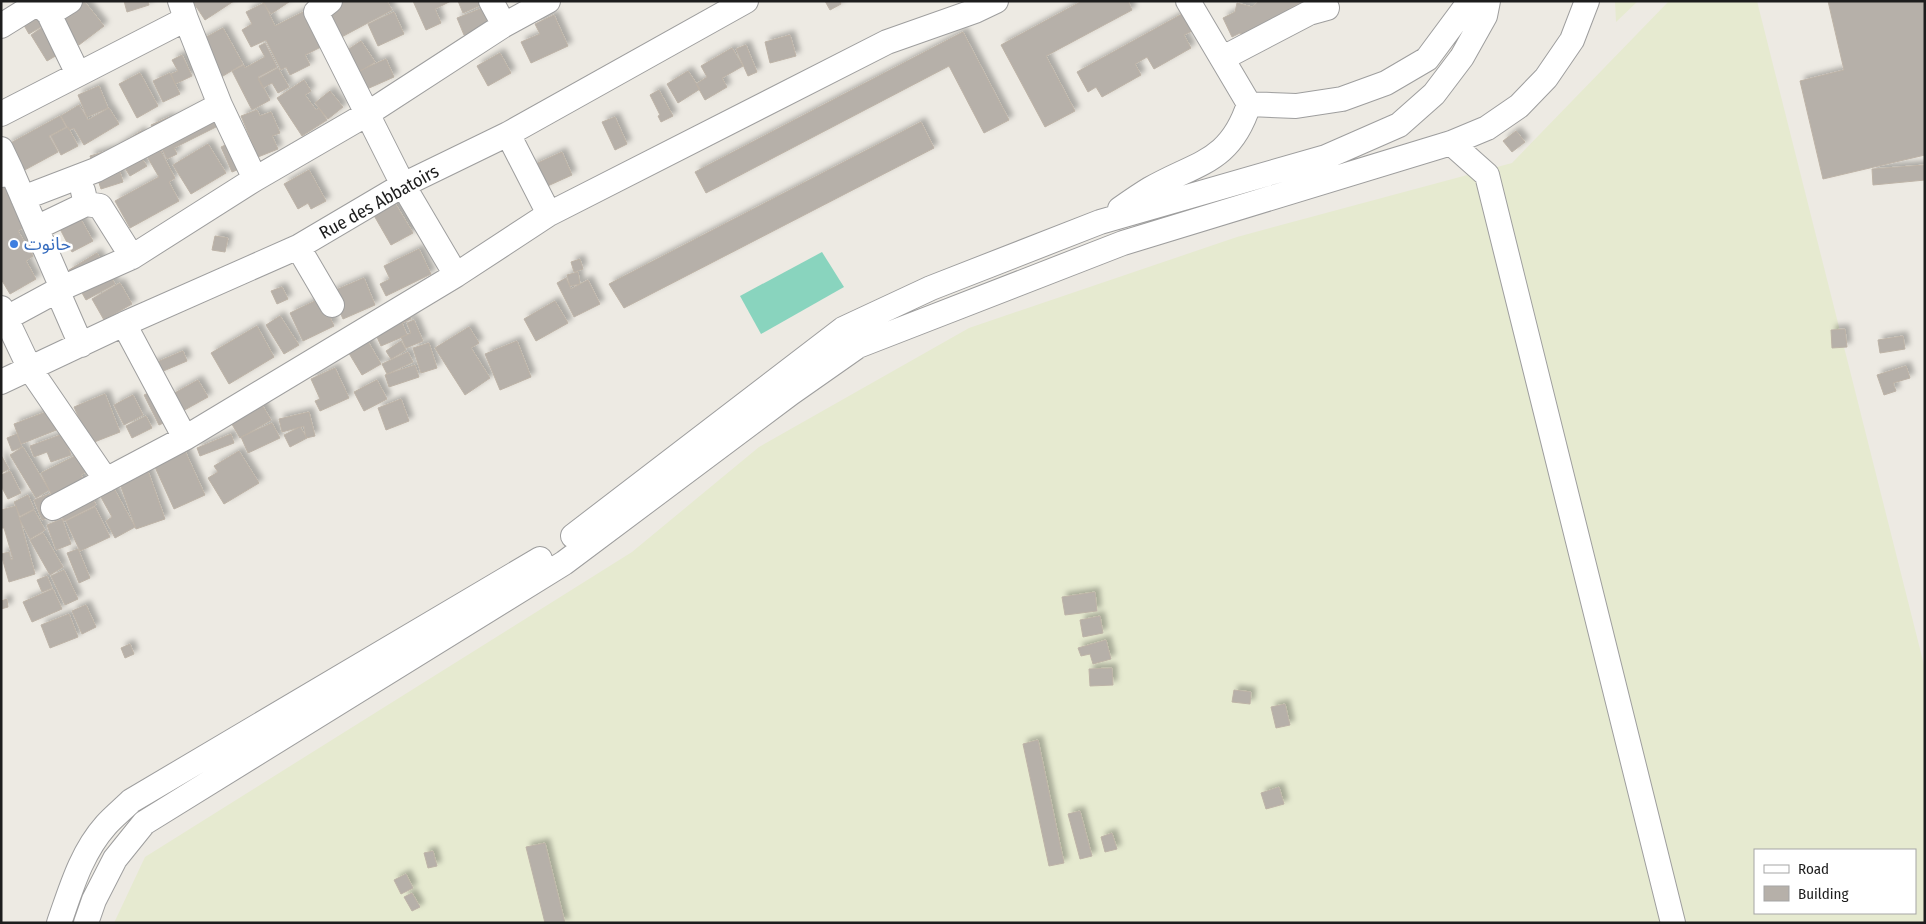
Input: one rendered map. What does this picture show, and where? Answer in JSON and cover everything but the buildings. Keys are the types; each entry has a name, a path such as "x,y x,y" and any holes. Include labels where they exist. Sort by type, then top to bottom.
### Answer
{"street":[{"path":"49,14 70,1"},
{"path":"330,1 316,12 403,185 456,275"},
{"path":"491,1 504,25"},
{"path":"106,480 30,369 3,316 132,257 255,179 367,114 504,25 548,1"},
{"path":"705,24 720,1"},
{"name":"Rue des Abbatoirs","path":"1,382 124,324 298,247 403,185 508,134 746,1"},
{"path":"1100,222 1150,189 1207,161 1222,151 1234,137 1243,122 1249,104 1188,1"},
{"path":"86,923 94,900 115,859 144,824 564,563 791,393 858,346 1123,243 1451,143 1487,128 1518,106 1546,78 1572,40 1587,1"},
{"path":"1,26 38,3 49,14 78,74"},
{"path":"53,508 186,438 456,275 549,214 887,42 978,4"},
{"path":"1249,104 1296,106 1342,99 1386,83 1427,59 1481,5"},
{"path":"59,923 86,854 106,825 131,801 552,552 843,329 931,288 1100,222 1326,157 1399,125 1434,94 1462,57 1481,5"},
{"path":"1223,58 1309,13 1327,8"},
{"path":"1,114 78,74 183,10 220,105 255,179"},
{"path":"23,198 96,170 220,105"},
{"path":"508,134 549,214"},
{"path":"1451,143 1487,175 1673,923"},
{"path":"1,149 6,173 23,198 81,345"},
{"path":"79,177 86,204"},
{"path":"36,228 86,204 100,206 132,257"},
{"path":"298,247 332,305"},
{"path":"124,324 186,438"}],"green space":[{"path":"1615,1 1638,1 1616,22"},
{"path":"1669,1 1757,1 1925,669 1925,923 114,923 145,857 632,552 759,447 969,328 1237,237 1512,163"},
{"path":"822,252 844,287 761,334 740,296"}],"place":[{"name":"حانوت","path":"14,244"}]}
